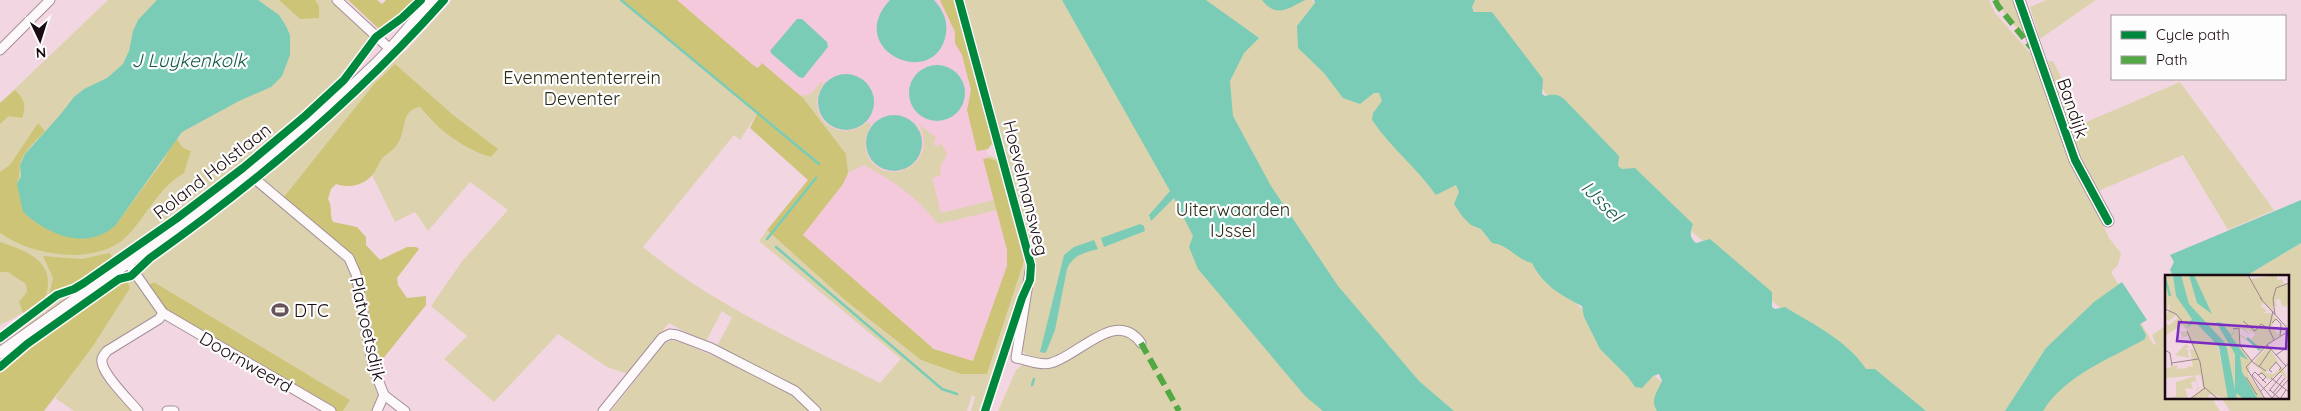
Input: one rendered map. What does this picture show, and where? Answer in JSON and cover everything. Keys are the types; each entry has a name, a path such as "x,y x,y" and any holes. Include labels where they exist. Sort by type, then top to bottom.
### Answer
{"street":[{"path":"0,50 50,0"},
{"path":"337,0 387,47"},
{"name":"Hoevelmansweg","path":"959,0 1030,258 1030,280 1016,358 1037,363 1050,363 1117,329 1132,332 1141,344"},
{"name":"Bandijk","path":"2019,0 2074,160 2108,221"},
{"name":"Roland Holstlaan","path":"0,353 128,263 249,174 315,119 354,83 430,3"},
{"name":"Platvoetsdijk","path":"249,174 349,258 356,274 373,367 384,395 377,411"},
{"path":"128,263 163,313 159,320 107,352 102,357 102,363 105,371 138,411"},
{"name":"Doornweerd","path":"163,313 330,411"},
{"path":"603,411 662,338 670,334 677,334 711,348 795,391 816,411"},
{"path":"384,395 405,411"},
{"path":"166,411 174,411"}],"shaded area":[{"path":"279,0 315,0 319,6 319,18 300,19"},
{"path":"348,0 377,0 382,4 386,0 414,0 399,17 379,29"},
{"path":"620,0 677,0 753,65 758,68 762,63 803,98 846,154 848,173 843,184 803,235 934,349 973,361 1007,266 1007,250 983,159 988,158 997,161 1024,261 987,374 961,374 921,360 846,301 767,230 808,180 750,128 757,114"},
{"path":"666,0 946,0 957,17 988,157 1024,261 990,367 935,349 802,235 836,193"},
{"path":"940,0 956,0 995,140 988,149 977,151 967,110 971,90 962,55 955,43 955,32"},
{"path":"395,64 452,114 498,149 491,157 471,149 443,131 420,107 409,112 398,143 381,160 370,177 357,185 336,184 331,189 328,199 333,222 357,227 366,237 366,245 380,260 407,247 419,249 397,278 398,285 407,298 426,296 426,305 378,365 367,300 358,265 347,251 283,198 375,83"},
{"path":"15,90 24,102 22,118 9,116 0,124 0,103"},
{"path":"38,123 45,131 27,150 22,159 17,184 115,226 163,161 176,138 183,148 191,151 184,173 167,186 128,235 115,245 100,251 83,254 65,255 47,252 29,248 0,233 0,172 10,165"},
{"path":"0,242 30,254 44,267 47,275 48,286 45,298 23,313 19,302 27,292 26,284 8,272 0,272"},
{"path":"109,253 115,260 76,287 61,292 48,300 53,278 43,256 82,259"},
{"path":"127,280 130,288 93,346 44,411 0,411 0,369 28,345 114,285"},
{"path":"154,282 350,400 343,411 336,411 165,310 148,285"}],"green space":[{"path":"108,0 332,0 371,38 341,78 318,101 227,176 223,182 76,287 61,292 48,300 45,298 0,325 0,103"},
{"name":"Evenmententerrein Deventer","path":"452,0 620,0 757,114 740,140 734,135 643,247 670,268 727,305 880,383 901,359 759,241 767,230 846,301 921,360 987,374 1024,261 997,161 988,158 988,155 1000,160 1027,269 983,411 971,411 975,397 972,395 967,411 820,411 717,346 732,318 722,311 705,343 669,323 628,374 607,367 558,334 494,402 444,359 467,336 431,306 463,260 508,210 470,182 428,231 415,212 395,222 372,175 379,162 398,143 407,112 413,108 420,107 430,120 491,157 497,149 452,114 383,74 283,198 261,178 310,138 401,50 404,53"},
{"name":"Uiterwaarden IJssel","path":"964,0 1312,0 1381,97 1459,190 1531,262 1658,379 1698,411 998,411 1016,370 1024,364 1026,354 1021,349 1033,258"},
{"path":"1468,0 1989,0 1995,13 2040,64 2092,200 2109,238 2121,253 2118,265 2111,272 2154,345 2156,344 2152,335 2165,327 2165,398 2212,398 2220,411 1921,411 1778,306 1618,168 1548,96 1476,13"},
{"path":"1998,0 2017,0 2033,44 2008,18"},
{"path":"2046,0 2096,0 2040,39 2030,7"},
{"path":"2048,61 2053,61 2084,123 2180,82 2274,210 2228,230 2183,155 2096,192 2071,133"},
{"path":"821,82 823,84 818,96 817,107 820,116 835,129 846,131 857,129 868,122 871,125 865,144 866,151 873,163 883,170 894,172 906,169 916,163 922,153 924,139 919,124 936,138 933,144 938,147 941,143 947,154 940,168 941,175 932,178 941,213 994,200 997,210 938,224 913,198 875,171 864,165 848,173 846,154 800,96 811,94"},
{"name":"DTC","path":"255,183 342,256 356,285 363,335 378,394 376,405 372,411 343,411 350,400 154,282 148,285 140,272 150,260"},
{"path":"2301,243 2301,411 2230,411 2222,398 2288,398 2288,275 2252,275 2251,273"},
{"path":"121,259 123,260 47,313 43,307 58,297 76,290"},
{"path":"133,277 157,309 156,316 99,356 133,411 74,411 55,398 128,283 127,280"},
{"path":"41,309 45,315 0,346 0,340"},
{"path":"671,340 761,376 790,391 811,411 611,411 664,344"}],"water":[{"name":"J Luykenkolk","path":"157,0 258,0 279,15 290,35 290,55 282,76 271,87 239,101 182,132 115,226 104,234 80,239 56,233 23,212 17,184 21,176 20,165 25,154 74,97 84,89 107,78 123,64 138,20"},
{"path":"890,0 934,0 941,8 946,22 945,38 937,53 924,61 909,62 895,57 883,47 877,34 879,18"},
{"path":"1062,0 1206,0 1259,38 1244,53 1230,81 1233,116 1271,186 1338,286 1419,381 1454,411 1323,411 1305,396 1198,269 1189,247 1193,236 1174,198 1151,221 1149,215 1170,191"},
{"path":"1262,0 1305,0 1288,9 1277,10 1267,6"},
{"name":"IJssel","path":"1314,0 1475,0 1472,7 1474,12 1492,12 1543,79 1542,94 1545,96 1559,96 1566,101 1619,156 1618,166 1622,169 1635,168 1693,224 1691,235 1696,243 1710,239 1772,292 1772,307 1775,309 1785,307 1829,334 1850,350 1866,369 1875,369 1926,411 1657,411 1654,400 1662,381 1659,374 1653,376 1642,388 1635,387 1628,377 1600,349 1584,317 1582,306 1553,289 1536,271 1532,263 1503,246 1492,243 1481,229 1471,225 1454,204 1459,192 1456,185 1436,195 1379,130 1372,120 1373,113 1382,101 1379,93 1374,93 1360,104 1343,98 1324,73 1298,48 1297,26 1315,3"},
{"path":"797,19 802,19 827,42 828,47 803,78 799,77 770,51"},
{"path":"937,65 952,70 960,78 965,93 960,108 952,116 937,121 922,116 914,108 909,93 914,78 922,70"},
{"path":"846,74 861,79 869,87 874,102 869,117 861,125 846,130 831,125 823,117 818,102 823,87 831,79"},
{"path":"894,115 909,120 917,128 922,143 917,158 909,166 894,171 879,166 871,158 866,143 871,128 879,120"},
{"path":"2301,200 2301,243 2248,275 2172,275 2170,270 2174,262 2170,255"},
{"path":"1140,224 1144,226 1145,231 1104,247 1101,238"},
{"path":"1094,240 1098,249 1084,253 1069,264 1055,330 1045,353 1040,352 1064,255 1074,247"},
{"path":"2122,282 2147,320 2140,324 2146,335 2145,339 2089,369 2063,387 2043,411 2005,411 2046,348 2094,302"}],"waterway":[{"path":"621,0 819,164"},
{"path":"767,239 816,178"},
{"path":"776,247 942,389 957,394"},
{"path":"1032,385 1034,379"}],"marked path":[{"path":"1995,0 2031,47"},
{"path":"1141,343 1179,411"}],"cycle path":[{"path":"0,338 57,295 84,283 176,219 243,168 305,116 344,80 376,37 402,18 421,0"},
{"path":"0,367 27,344 119,279 131,276 150,258 268,169 341,105 411,36 444,0"},
{"path":"959,0 1031,265 1030,280 1022,298 985,411"},
{"path":"2019,0 2075,160 2108,221"}],"place":[{"name":"DTC","path":"280,310"}]}
